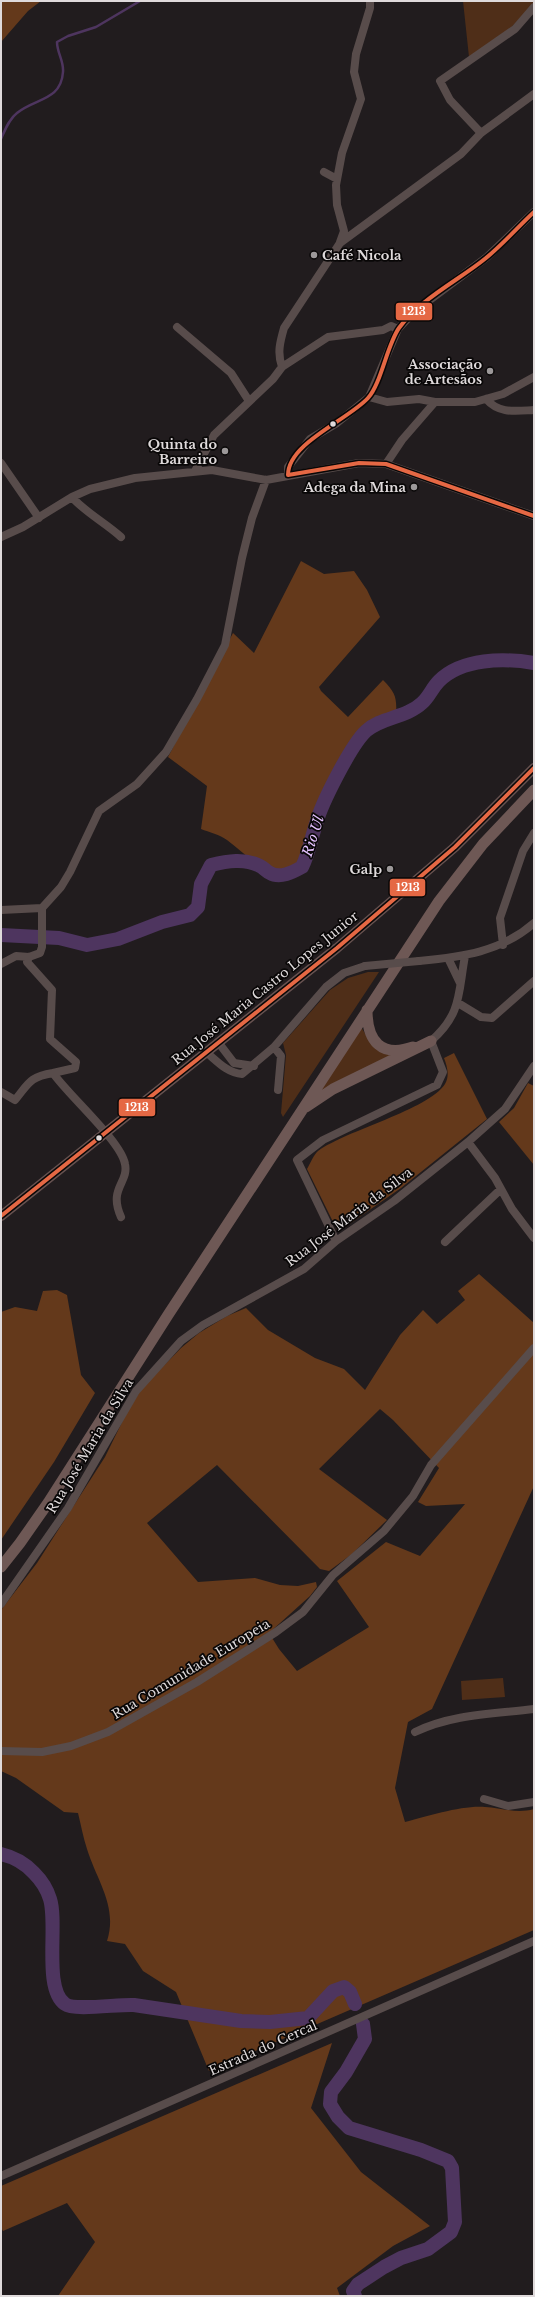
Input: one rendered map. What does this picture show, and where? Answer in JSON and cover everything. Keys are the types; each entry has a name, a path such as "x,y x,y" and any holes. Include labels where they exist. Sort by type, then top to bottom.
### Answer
{"highway":[{"path":"1,1556 50,1489 142,1343 408,938 476,845 534,784"},
{"path":"1,1567 52,1498 135,1366 301,1111 367,1010 463,869 534,790"},
{"path":"367,1010 367,1028 372,1038 383,1048 394,1050 406,1049 431,1041"},
{"path":"301,1111 333,1089 431,1041"}],"main road":[{"name":"Rua José Maria Castro Lopes Junior","path":"1,1216 106,1134 218,1042 337,948 455,847 534,768"}],"street":[{"path":"282,367 279,356 280,341 284,328 340,243 344,231 337,205 337,179 342,153 361,99 354,72 356,54 370,8 370,1"},
{"path":"481,133 450,100 440,81 515,29 534,8"},
{"path":"340,243 461,154 481,133 534,94"},
{"path":"324,172 337,179"},
{"path":"288,475 288,467 310,439 337,423 369,397 398,329 414,312 487,257 534,212"},
{"path":"195,471 214,435 273,379 282,367 328,337 383,330 391,326 398,329"},
{"path":"177,327 231,373 249,401"},
{"path":"369,397 387,402 419,399 435,402 475,402 503,394 534,377"},
{"path":"486,399 494,408 514,411 534,410"},
{"path":"386,464 402,440 435,402"},
{"path":"1,463 39,518"},
{"path":"1,537 39,518 72,497 90,489 135,478 195,471 222,470 266,480 359,463 386,464 534,516"},
{"path":"1,910 42,908 61,887 73,867 99,811 138,784 166,752 197,699 225,645 242,558 252,518 266,480"},
{"path":"72,497 79,506 88,510 121,536"},
{"path":"503,945 500,933 500,918 523,851 534,833"},
{"path":"1,964 16,956 29,957 40,953 42,947 44,919 42,908"},
{"path":"206,1052 234,1074 242,1074 254,1066 274,1046 326,987 344,973 365,966 464,956 503,945 534,923"},
{"path":"336,1241 297,1160 323,1140 437,1085 443,1072 431,1041 447,1025 458,1003 464,956"},
{"path":"1,1092 15,1100 28,1082 42,1075 75,1068 76,1062 50,1039 52,990 27,962 29,957"},
{"path":"448,958 460,983"},
{"path":"458,1003 481,1017 492,1018 534,981"},
{"path":"218,1042 234,1063 254,1066"},
{"path":"274,1046 281,1056 278,1090"},
{"name":"Rua José Maria da Silva","path":"2,1602 68,1508 136,1391 181,1341 203,1325 304,1269 336,1241 394,1201 468,1142 505,1109 534,1066"},
{"path":"53,1073 63,1087 106,1134 125,1162 124,1172 115,1196 116,1207 121,1217"},
{"path":"468,1142 501,1189 519,1220 534,1238"},
{"path":"445,1242 501,1189"},
{"name":"Rua Comunidade Europeia","path":"1,1752 42,1752 70,1746 108,1732 197,1682 276,1632 303,1612 332,1575 384,1531 414,1496 431,1465 534,1348"},
{"path":"415,1732 432,1724 468,1716 534,1709"},
{"path":"484,1799 508,1806 534,1802"},
{"name":"Estrada do Cercal","path":"1,2176 534,1941"}],"shaded area":[{"path":"1,1 41,1 28,11 1,42"},
{"path":"463,1 534,1 534,3 508,31 469,57"},
{"path":"301,561 324,574 354,571 367,590 380,617 319,687 321,691 348,717 383,680 395,696 396,716 365,727 350,747 318,807 300,866 289,870 278,871 260,865 224,838 201,829 207,786 168,757 233,633 254,653"},
{"path":"368,972 379,972 283,1117 281,1113 286,1055 283,1043 330,990 348,978"},
{"path":"361,1027 369,1040 396,1055 319,1092"},
{"path":"454,1053 487,1119 401,1188 338,1232 307,1169 315,1154 331,1143 405,1111 436,1093 447,1081 448,1074 444,1058"},
{"path":"528,1083 534,1086 534,1165 499,1122 514,1108"},
{"path":"479,1274 534,1323 534,1486 432,1709 408,1722 395,1788 405,1822 466,1808 485,1807 516,1811 534,1809 534,1930 209,2071 176,1992 143,1971 125,1944 107,1941 110,1929 108,1905 87,1849 78,1813 64,1812 16,1778 1,1771 1,1610 37,1563 105,1457 128,1410 143,1387 181,1348 199,1333 227,1316 246,1308 268,1330 315,1358 344,1369 365,1390 400,1335 423,1310 437,1324 465,1300 458,1291","holes":["380,1409 393,1420 439,1468 418,1502 426,1506 465,1504 420,1556 386,1542 337,1581 369,1627 297,1671 279,1649 269,1633 310,1596 317,1587 316,1582 298,1586 280,1585 255,1578 198,1582 147,1523 217,1465 320,1569 329,1571 352,1554 387,1520 319,1469"]},
{"path":"57,1290 67,1295 81,1375 95,1393 54,1462 1,1540 1,1312 15,1307 37,1311 43,1291"},
{"path":"503,1678 505,1697 462,1700 461,1681"},
{"path":"332,2043 311,2108 361,2172 430,2226 393,2246 337,2288 340,2296 58,2296 95,2242 67,2203 3,2231 1,2228 1,2186"}],"waterway":[{"path":"1,139 14,115 24,108 46,98 58,89 63,68 57,42 68,36 96,27 140,1"},
{"name":"Rio Ul","path":"1,935 59,938 87,945 118,939 162,922 190,915 198,907 201,884 211,865 230,861 242,861 254,863 274,875 291,873 302,867 319,815 330,789 345,761 366,731 372,726 416,708 424,701 439,681 448,673 459,668 471,664 497,660 534,663"},
{"path":"1,1854 15,1859 31,1869 44,1885 50,1899 53,1924 52,1955 54,1985 58,1996 65,2004 77,2007 134,2005 241,2021 270,2022 308,2018 333,1991 344,1987 350,1992 355,2004"},
{"path":"355,2296 353,2291 358,2284 401,2258 428,2249 451,2232 455,2222 452,2168 448,2161 421,2150 349,2128 338,2117 330,2104 331,2092 346,2072 365,2039 363,2024"}],"transit line":[{"name":"1213","path":"534,212 486,258 428,299 407,318 395,335 373,392 359,406 308,442 291,463 288,475 359,463 386,464 534,516"},
{"name":"1213","path":"1,1216 337,948 455,847 534,768"}],"place":[{"name":"Café Nicola","path":"314,255"},
{"name":"Associação de Artesãos","path":"490,371"},
{"name":"Quinta do Barreiro","path":"225,451"},
{"name":"Adega da Mina","path":"414,487"},
{"name":"Galp","path":"390,869"}]}
